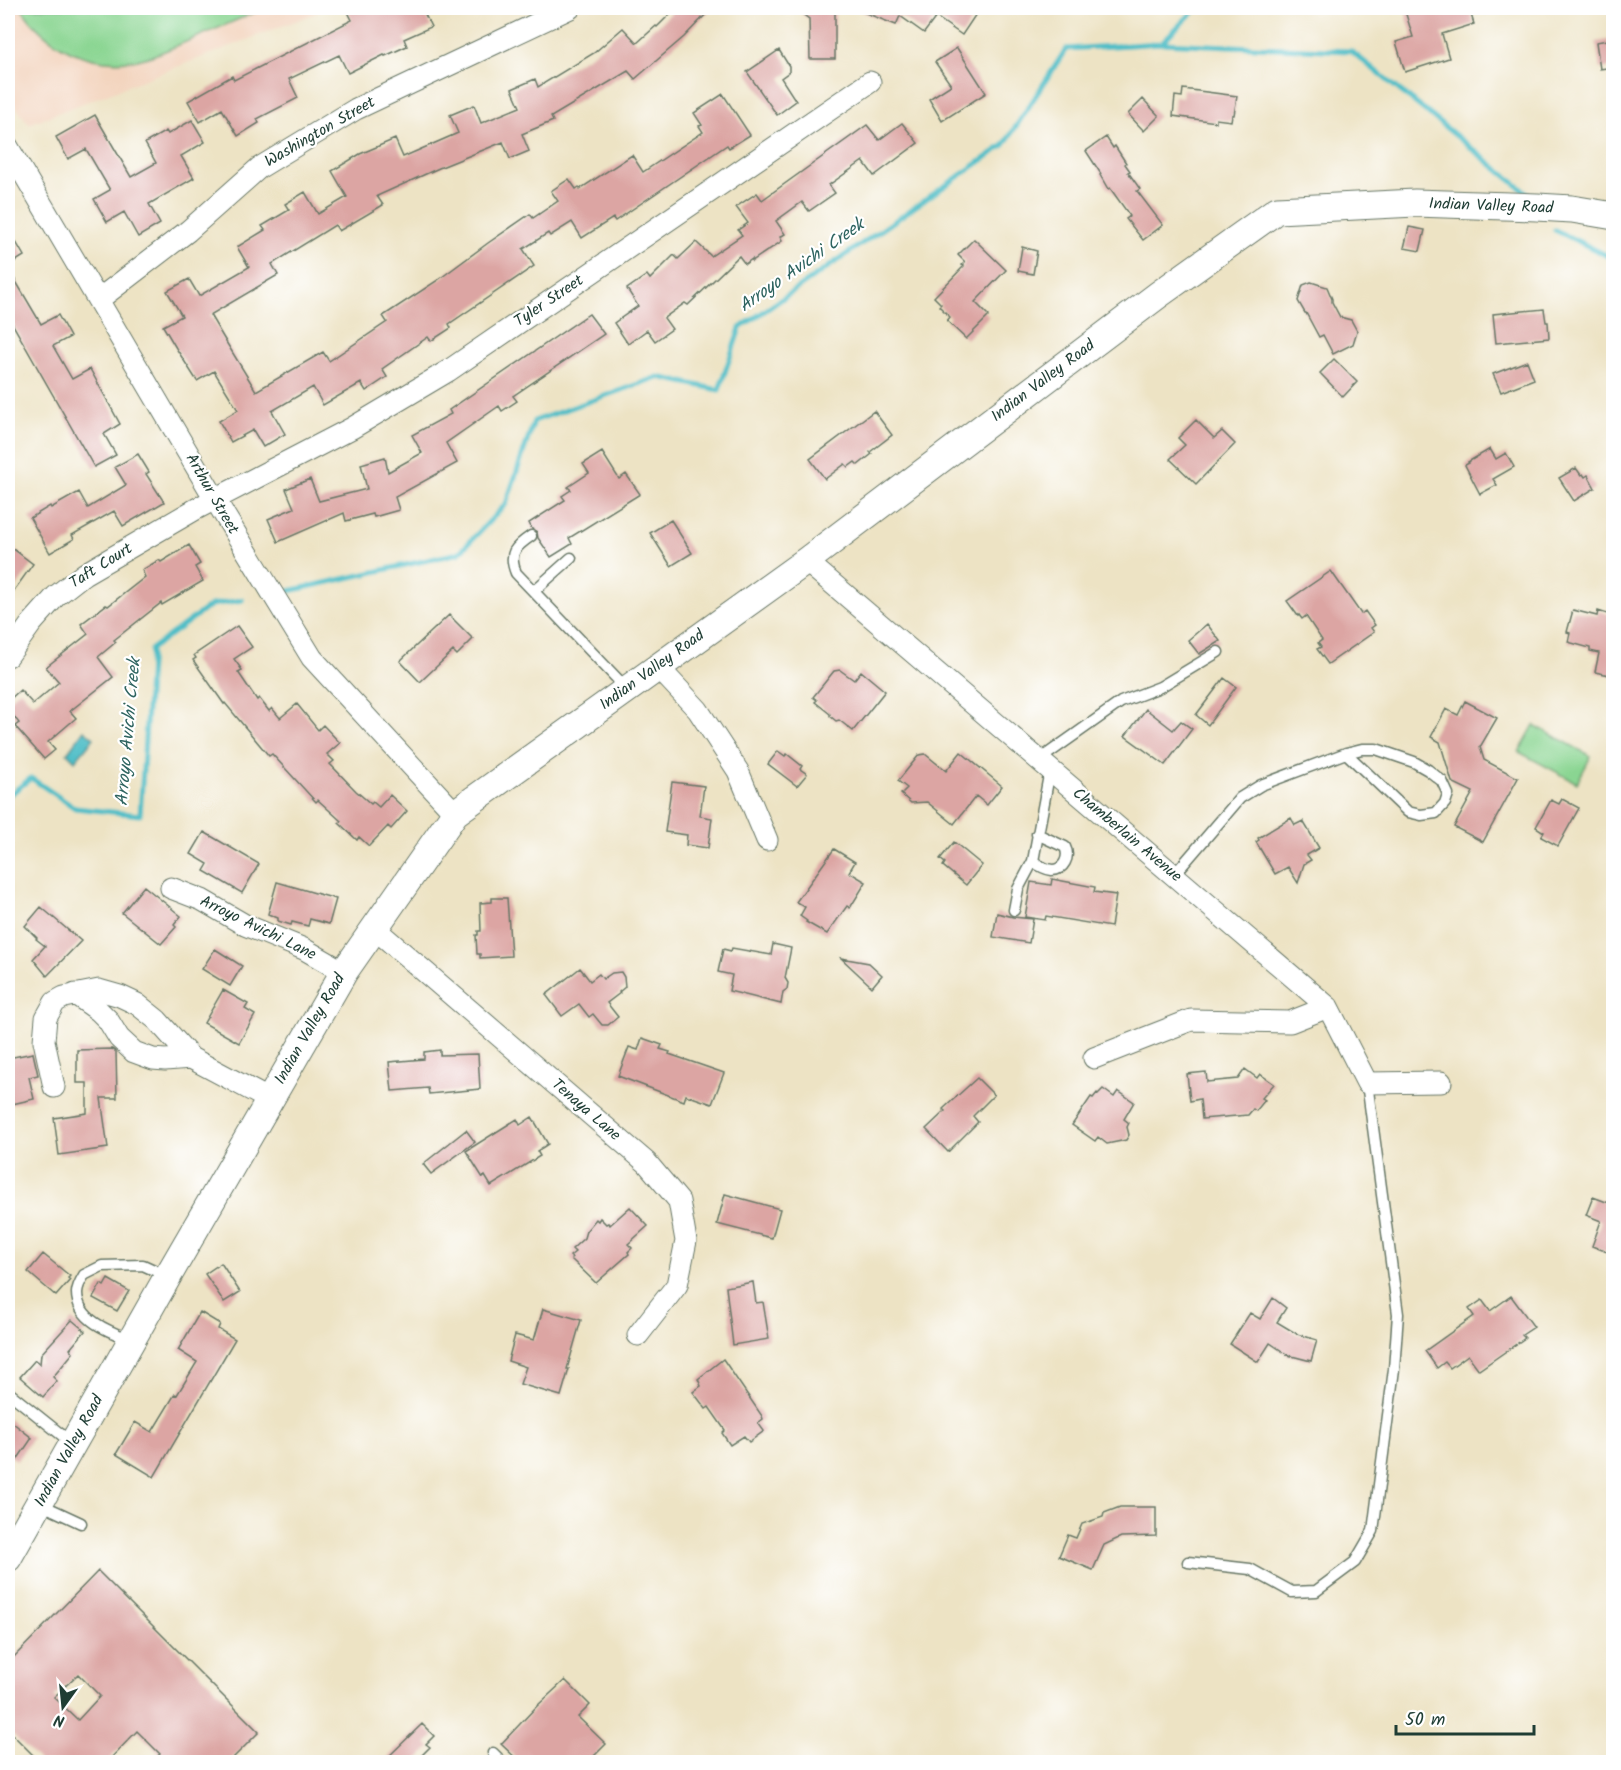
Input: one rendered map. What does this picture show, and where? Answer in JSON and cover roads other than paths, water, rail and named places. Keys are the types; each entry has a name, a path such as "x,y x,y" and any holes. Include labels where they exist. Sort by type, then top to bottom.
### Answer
{"street":[{"name":"Washington Street","path":"98,300 188,231 259,168 356,109 570,8"},
{"name":"Tyler Street","path":"215,499 352,428 448,371 870,82"},
{"name":"Arthur Street","path":"8,147 215,499 312,658 455,813"},
{"name":"Indian Valley Road","path":"8,1558 344,972 455,813 806,561 1158,295 1277,210 1415,203 1572,209 1614,216"},
{"name":"Taft Court","path":"8,656 31,624 50,603 84,574 215,499"},
{"name":"Chamberlain Avenue","path":"806,561 1328,1007 1367,1083"},
{"path":"657,666 698,710 738,771 767,840"},
{"name":"Arroyo Avichi Lane","path":"171,888 202,900 245,925 304,949 344,972"},
{"name":"Tenaya Lane","path":"374,927 647,1163 679,1201 686,1241 677,1285 638,1335"},
{"path":"54,1087 44,1041 46,1018 56,1002 64,997 99,990 129,999 157,1020 191,1058 270,1100"},
{"path":"75,994 99,1011 108,1020 119,1038 134,1052 159,1060 191,1058"},
{"path":"1094,1058 1191,1020 1290,1022 1328,1007"},
{"path":"1367,1083 1441,1082"}],"lane":[{"path":"531,536 513,553 512,563 516,573 626,689"},
{"path":"534,591 571,558"},
{"path":"1014,909 1018,889 1033,861 1045,765 1120,702 1160,687 1218,652"},
{"path":"1174,875 1240,798 1261,785 1346,753 1362,749 1376,749 1414,762 1442,781 1448,794 1445,803 1436,813 1408,812 1346,753"},
{"path":"1033,861 1053,870 1061,867 1068,853 1065,847 1037,834"},
{"path":"1188,1562 1250,1569 1292,1592 1316,1591 1355,1562 1374,1531 1394,1369 1398,1314 1367,1083"},
{"path":"131,1340 110,1333 90,1318 79,1306 77,1290 84,1275 102,1266 144,1265 168,1276"},
{"path":"8,1392 73,1444"},
{"path":"39,1504 81,1522"},
{"path":"493,1753 502,1762"}],"water":[{"path":"84,730 94,738 75,761 67,753"}],"waterway":[{"name":"Arroyo Avichi Creek","path":"289,591 459,553 506,504 534,421 658,377 719,390 740,328 1004,145 1066,49 1161,43 1197,8"},
{"path":"1161,43 1351,51 1527,193"},
{"path":"1555,230 1614,259"},
{"name":"Arroyo Avichi Creek","path":"8,796 31,778 75,808 140,815 151,649 211,605 242,600"}]}
